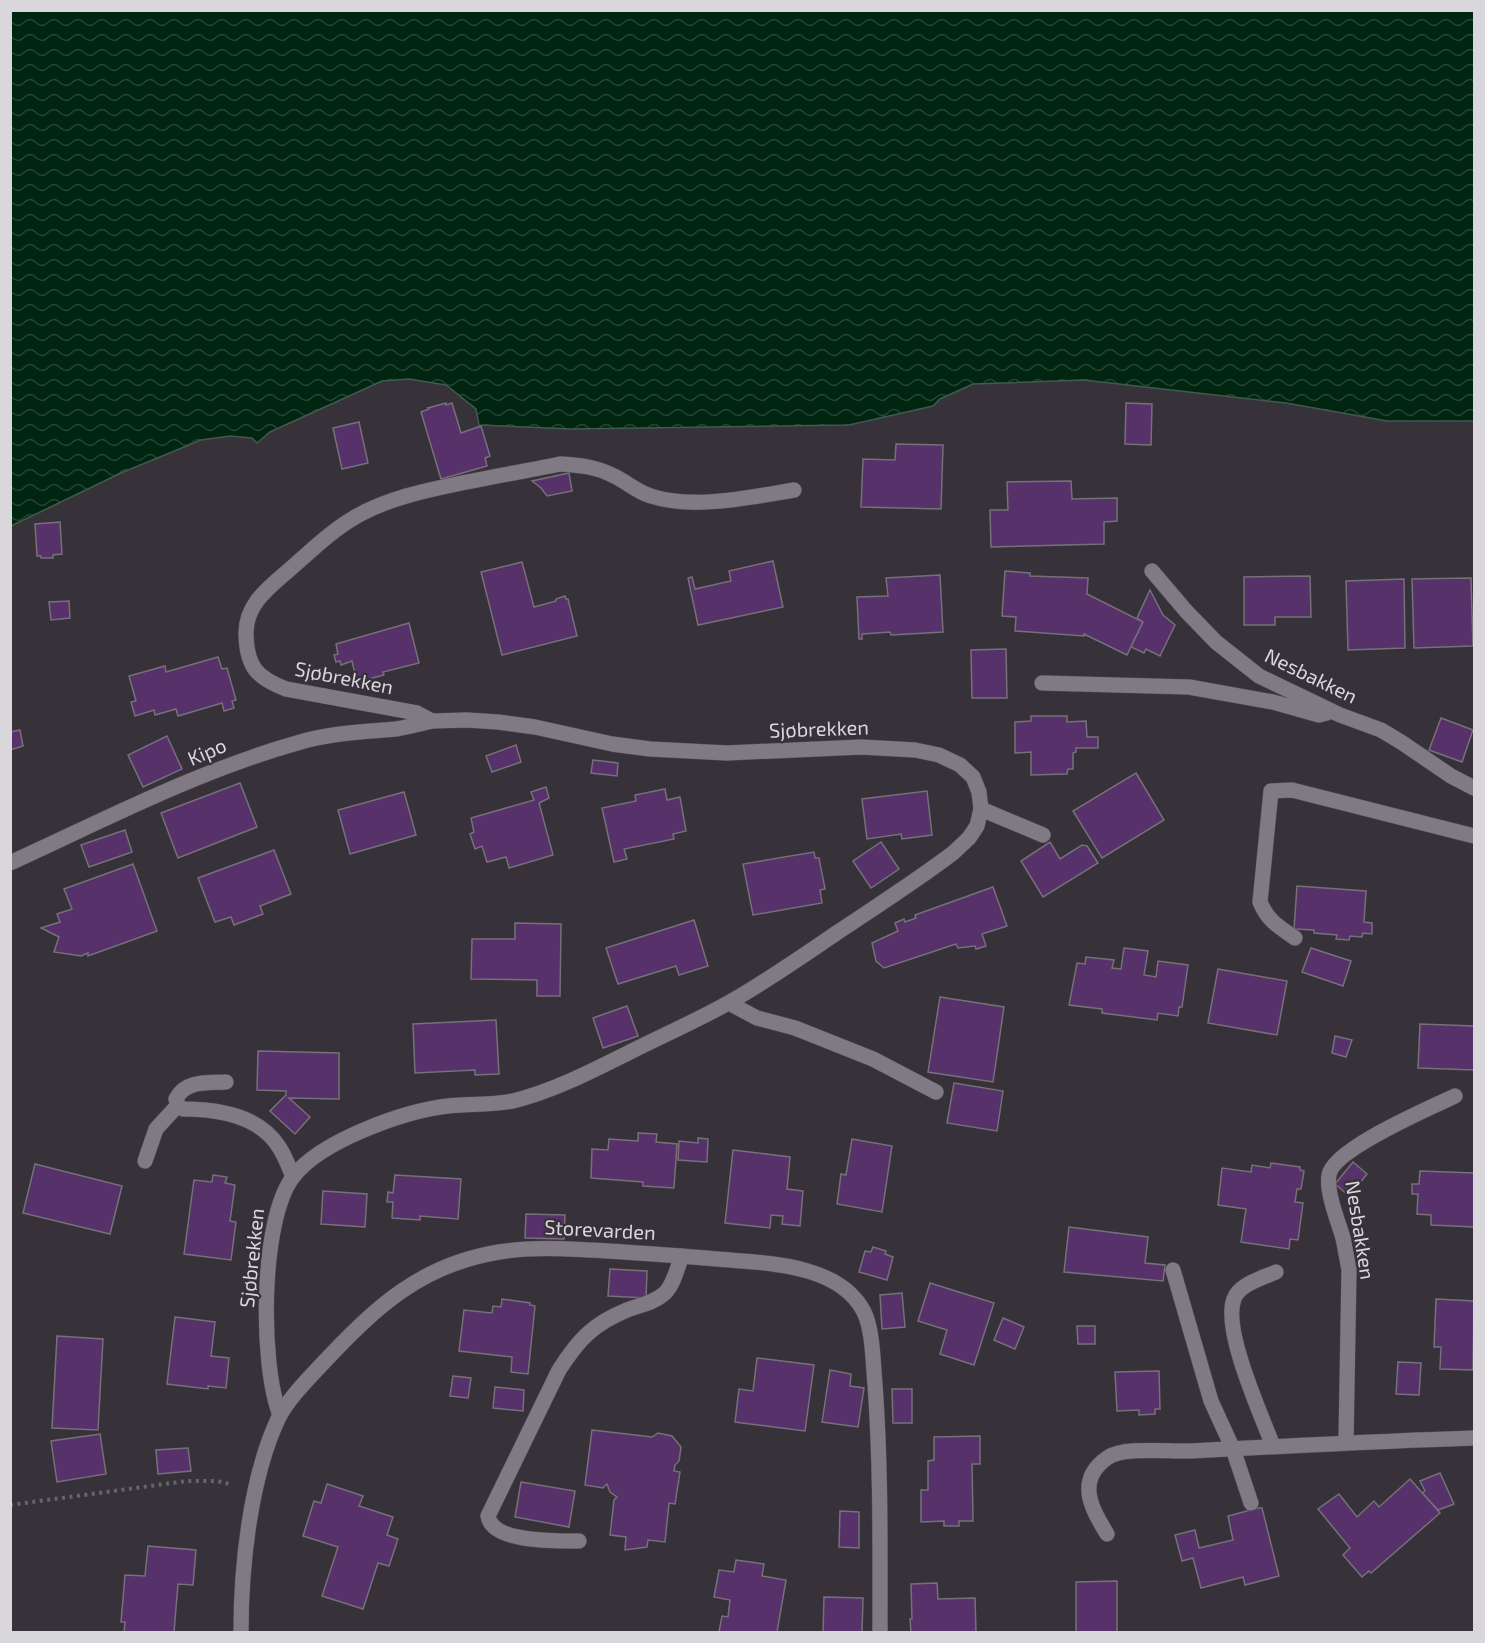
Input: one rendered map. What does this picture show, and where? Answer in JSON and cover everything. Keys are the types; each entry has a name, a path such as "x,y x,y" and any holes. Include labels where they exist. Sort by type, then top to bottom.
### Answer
{"street":[{"name":"Sjøbrekken","path":"280,1415 274,1400 268,1364 266,1317 271,1249 280,1200 293,1177 317,1156 358,1133 393,1118 448,1106 487,1105 514,1100 546,1090 598,1068 729,1003 790,965 953,853 977,826 981,809 979,792 973,777 960,765 939,755 915,750 861,747 727,753 693,752 612,744 535,727 498,722 432,721 417,713 286,689 269,682 258,674 251,664 246,645 245,626 251,607 264,591 329,536 357,516 387,502 434,489 560,464 571,464 600,469 651,496 675,501 702,502 794,490"},
{"name":"Nesbakken","path":"1152,571 1193,619 1238,661 1259,676 1332,711 1381,730 1451,776 1474,788"},
{"path":"1042,683 1189,687 1274,702 1319,715 1332,711"},
{"name":"Kipo","path":"10,863 241,761 299,742 432,721"},
{"path":"1295,938 1272,922 1260,902 1271,791 1293,790 1474,836"},
{"path":"981,809 1043,835"},
{"path":"729,1003 757,1018 795,1028 873,1059 936,1092"},
{"path":"226,1082 197,1083 185,1088 176,1099 178,1105 183,1109 242,1117 257,1126 279,1147 293,1177"},
{"name":"Nesbakken","path":"1346,1442 1348,1270 1329,1176 1339,1160 1366,1140 1455,1096"},
{"path":"146,1161 156,1129 178,1105"},
{"name":"Storevarden","path":"241,1632 244,1554 256,1491 271,1437 280,1415 311,1376 357,1328 410,1283 435,1270 497,1252 536,1247 784,1265 813,1273 844,1289 857,1302 866,1315 873,1357 878,1424 880,1632"},
{"path":"579,1541 546,1541 506,1533 491,1524 488,1516 560,1370 574,1347 600,1322 654,1301 667,1292 682,1256"},
{"path":"1173,1269 1212,1401 1233,1449 1251,1503"},
{"path":"1273,1446 1236,1344 1230,1316 1234,1297 1244,1286 1276,1272"},
{"path":"1107,1534 1092,1510 1088,1490 1097,1467 1108,1457 1125,1452 1474,1438"}],"path":[{"path":"10,1505 187,1481 217,1480 256,1491"}],"water":[{"path":"11,10 1474,11 1474,421 1387,421 1286,403 1084,380 973,384 940,399 933,406 849,425 571,429 479,425 476,409 446,385 409,379 382,381 270,432 257,443 252,438 230,436 201,440 121,473 11,526"}],"building":[{"path":"446,403 446,405 452,403 461,433 481,426 490,456 485,458 487,466 441,479 421,412"},
{"path":"1126,403 1152,404 1151,445 1125,444"},
{"path":"359,422 368,463 342,469 333,428"},
{"path":"896,444 943,445 941,509 861,507 863,459 895,460"},
{"path":"569,473 572,491 547,496 532,481"},
{"path":"1071,481 1072,499 1117,498 1117,521 1104,522 1104,544 991,547 990,510 1008,510 1007,482"},
{"path":"60,522 62,554 53,555 53,558 37,556 35,524"},
{"path":"773,561 783,607 698,625 688,578 692,577 695,589 731,581 729,571"},
{"path":"522,562 534,607 565,596 568,599 577,636 502,655 481,572"},
{"path":"1005,571 1030,573 1030,576 1088,578 1087,594 1143,622 1127,655 1084,634 1084,636 1015,631 1016,617 1002,616"},
{"path":"940,575 943,632 862,634 862,639 859,639 857,597 888,596 886,578"},
{"path":"1310,576 1311,617 1275,617 1275,625 1244,625 1244,577"},
{"path":"1471,578 1473,646 1414,648 1412,579"},
{"path":"1404,579 1405,648 1348,650 1346,581"},
{"path":"1150,590 1163,615 1175,625 1160,656 1146,649 1144,653 1131,647 1143,622 1137,618"},
{"path":"69,601 70,618 51,620 49,602"},
{"path":"409,623 419,663 383,672 384,675 357,682 352,661 341,665 340,661 336,662 334,655 338,654 336,644"},
{"path":"1006,649 1007,698 972,698 971,650"},
{"path":"218,657 222,669 227,668 236,700 232,701 234,708 224,711 222,703 178,716 176,709 155,715 154,710 135,716 131,702 136,701 129,676 165,666 166,672"},
{"path":"1031,716 1067,716 1067,722 1086,721 1087,737 1098,737 1098,748 1076,748 1076,752 1073,753 1073,769 1068,769 1067,774 1031,775 1031,752 1015,753 1015,722 1031,721"},
{"path":"1441,718 1473,730 1462,762 1429,750"},
{"path":"20,730 23,746 10,750 10,732"},
{"path":"167,736 182,769 143,787 128,755"},
{"path":"516,745 521,762 492,772 486,756"},
{"path":"593,760 618,763 617,776 591,773"},
{"path":"1136,773 1164,820 1102,858 1073,811"},
{"path":"240,783 257,827 178,858 161,813"},
{"path":"546,787 549,798 539,803 553,855 509,868 506,857 487,862 482,846 475,849 470,834 474,832 471,818 534,800 531,792"},
{"path":"665,789 667,800 680,797 686,831 673,834 674,839 624,849 627,859 614,862 602,808 636,801 635,795"},
{"path":"927,791 932,835 902,839 901,834 867,839 862,799"},
{"path":"404,792 416,835 350,854 338,810"},
{"path":"125,830 132,852 89,867 81,845"},
{"path":"881,842 899,869 871,888 853,861"},
{"path":"1050,842 1060,859 1082,845 1087,846 1098,863 1043,897 1021,861"},
{"path":"274,850 291,894 260,906 263,914 234,925 231,917 215,922 198,878"},
{"path":"814,852 815,858 819,858 825,889 820,890 822,903 753,915 743,864"},
{"path":"133,864 157,931 88,956 88,953 81,956 54,952 59,937 41,928 60,922 57,914 72,909 64,889"},
{"path":"1297,886 1366,891 1364,922 1372,923 1372,934 1363,933 1362,937 1350,936 1349,940 1336,939 1337,935 1314,933 1314,930 1294,929"},
{"path":"993,887 1007,926 982,934 986,946 976,949 975,946 958,948 956,944 884,968 876,961 872,943 898,931 895,923 904,919 905,922 916,918 915,915"},
{"path":"694,920 708,966 679,975 676,966 618,984 606,948"},
{"path":"515,923 561,924 560,996 537,996 537,980 471,979 472,939 515,939"},
{"path":"1124,948 1148,951 1144,975 1156,977 1158,961 1188,965 1182,1007 1179,1007 1178,1016 1158,1013 1157,1020 1102,1013 1102,1009 1069,1005 1077,963 1085,964 1086,957 1114,960 1112,968 1121,969"},
{"path":"1311,948 1351,961 1343,986 1302,972"},
{"path":"1218,969 1287,981 1277,1035 1208,1023"},
{"path":"940,997 1004,1007 993,1082 928,1072"},
{"path":"627,1006 638,1036 603,1048 593,1018"},
{"path":"496,1020 499,1074 475,1075 475,1070 415,1073 413,1024"},
{"path":"1420,1024 1474,1026 1474,1070 1418,1068"},
{"path":"1335,1036 1352,1040 1346,1057 1332,1053"},
{"path":"258,1051 339,1053 339,1099 289,1098 310,1117 295,1134 270,1111 286,1095 286,1091 257,1090"},
{"path":"954,1083 1003,1091 997,1131 947,1123"},
{"path":"638,1133 657,1134 656,1142 677,1144 674,1188 643,1186 643,1182 591,1178 592,1149 608,1150 609,1139 638,1141"},
{"path":"698,1138 708,1139 707,1162 678,1160 679,1141 698,1143"},
{"path":"852,1139 892,1146 882,1212 837,1204 841,1174 846,1175"},
{"path":"733,1150 790,1157 787,1189 803,1191 800,1226 782,1224 783,1216 771,1215 770,1228 725,1223"},
{"path":"1353,1162 1367,1174 1349,1196 1335,1184"},
{"path":"1271,1163 1300,1167 1300,1170 1304,1171 1301,1189 1297,1189 1295,1202 1303,1203 1298,1240 1290,1239 1289,1249 1241,1242 1246,1209 1218,1205 1222,1168 1251,1172 1252,1165 1270,1168"},
{"path":"35,1164 122,1186 110,1234 23,1213"},
{"path":"1420,1171 1474,1173 1474,1227 1431,1225 1431,1215 1417,1214 1418,1194 1412,1194 1412,1184 1419,1184"},
{"path":"213,1175 227,1177 225,1183 235,1185 230,1221 236,1222 231,1260 184,1254 194,1180 212,1182"},
{"path":"395,1175 461,1179 458,1219 420,1216 420,1220 392,1218 393,1202 387,1202 388,1192 393,1193"},
{"path":"323,1191 367,1194 365,1227 321,1224"},
{"path":"526,1214 565,1215 564,1239 525,1238"},
{"path":"1069,1227 1148,1237 1145,1263 1165,1265 1163,1281 1064,1272"},
{"path":"873,1247 886,1251 885,1254 893,1257 887,1280 859,1272 865,1251 871,1252"},
{"path":"610,1269 647,1271 646,1298 608,1296"},
{"path":"930,1283 994,1303 974,1365 940,1354 947,1330 918,1321"},
{"path":"902,1293 905,1327 882,1329 880,1295"},
{"path":"502,1299 530,1303 535,1306 528,1374 511,1372 512,1357 459,1351 464,1310 492,1313 493,1306 501,1307"},
{"path":"1436,1299 1474,1301 1473,1370 1440,1369 1441,1347 1434,1347"},
{"path":"175,1317 215,1322 211,1356 229,1358 226,1388 208,1386 208,1389 167,1384"},
{"path":"1003,1318 1024,1327 1015,1349 994,1340"},
{"path":"1077,1326 1095,1326 1095,1344 1078,1344"},
{"path":"57,1336 103,1339 98,1430 52,1428"},
{"path":"757,1358 814,1365 805,1431 735,1422 739,1389 753,1391"},
{"path":"1398,1362 1421,1363 1419,1395 1396,1394"},
{"path":"830,1370 851,1374 850,1386 864,1388 858,1427 822,1422"},
{"path":"1159,1371 1160,1409 1155,1409 1155,1414 1139,1415 1139,1410 1117,1411 1115,1372"},
{"path":"453,1376 471,1378 468,1398 450,1396"},
{"path":"495,1387 524,1390 523,1411 493,1408"},
{"path":"892,1389 912,1389 912,1423 893,1423"},
{"path":"592,1430 652,1437 658,1433 672,1436 681,1447 679,1461 674,1471 680,1472 675,1504 669,1503 665,1542 648,1540 647,1547 625,1550 626,1537 610,1535 614,1500 617,1497 610,1492 607,1484 603,1488 585,1485"},
{"path":"100,1434 106,1474 57,1482 51,1441"},
{"path":"980,1436 980,1464 972,1464 973,1521 959,1521 959,1526 944,1526 944,1521 921,1522 921,1490 928,1490 928,1461 934,1460 934,1437"},
{"path":"188,1448 191,1471 158,1474 156,1450"},
{"path":"1440,1473 1454,1504 1438,1510 1422,1493 1425,1491 1420,1481"},
{"path":"1410,1479 1440,1513 1371,1573 1369,1571 1362,1577 1343,1555 1350,1548 1318,1509 1339,1494 1357,1517 1374,1501 1379,1507"},
{"path":"521,1482 575,1491 569,1527 515,1517"},
{"path":"327,1484 363,1496 359,1506 393,1517 387,1535 398,1539 389,1566 378,1563 363,1609 322,1596 338,1547 303,1536 314,1501 321,1503"},
{"path":"1262,1508 1279,1576 1245,1585 1243,1577 1201,1588 1193,1558 1182,1561 1175,1535 1195,1530 1199,1548 1233,1540 1228,1516"},
{"path":"840,1511 859,1512 859,1548 839,1547"},
{"path":"148,1546 196,1550 193,1585 178,1584 174,1632 124,1632 125,1622 121,1622 125,1575 145,1576"},
{"path":"736,1560 764,1564 762,1576 786,1580 777,1632 719,1632 722,1616 728,1617 730,1600 714,1597 719,1570 734,1572"},
{"path":"1117,1581 1117,1632 1076,1632 1076,1582"},
{"path":"937,1583 938,1599 975,1598 976,1632 911,1632 911,1584"},
{"path":"824,1597 863,1598 862,1632 823,1632"}]}
